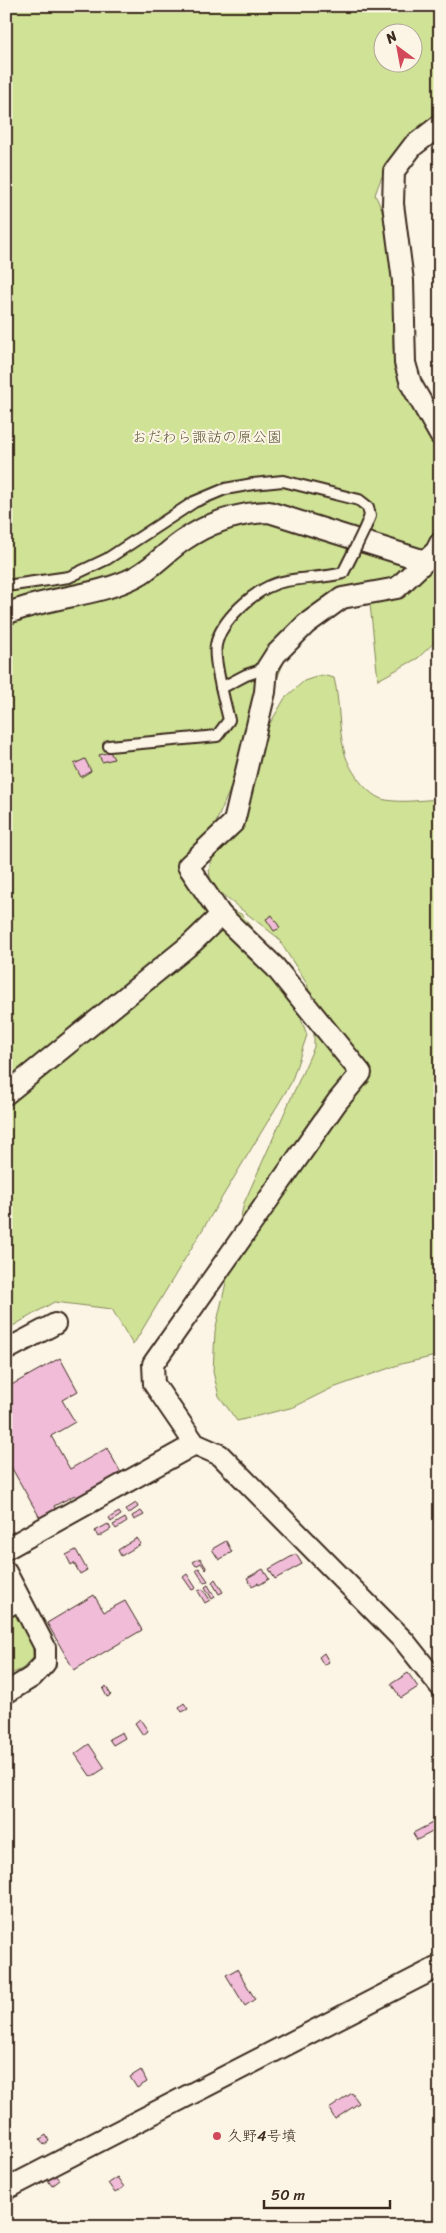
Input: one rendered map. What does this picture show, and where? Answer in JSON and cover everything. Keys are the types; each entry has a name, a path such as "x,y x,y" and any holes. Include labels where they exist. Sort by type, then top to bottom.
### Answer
{"street":[{"path":"440,125 413,146 394,171 393,204 403,281 405,363 411,384 440,434"},
{"path":"6,614 27,605 110,587 135,577 190,536 211,524 246,512 269,512 425,561"},
{"path":"440,543 436,551 397,588 342,598 306,624 276,654 267,668 265,692 234,822 188,866 220,915 275,966 361,1073 337,1102 153,1364 154,1384 195,1444 220,1455 405,1642 440,1686"},
{"path":"6,1094 192,943 220,915"},
{"path":"6,1350 55,1324"},
{"path":"6,1549 195,1444"},
{"path":"6,1572 14,1608 45,1647 44,1663 32,1677 6,1693"},
{"path":"6,2189 440,1966"}],"lane":[{"path":"6,586 69,577 107,559 194,502 225,489 283,481 359,500 368,507 370,516 343,573 329,577 276,583 251,597 229,618 216,645 221,688 229,720 217,736 109,746"},
{"path":"221,688 246,675 267,668"}],"green space":[{"name":"おだわら諏訪の原公園","path":"6,6 440,6 440,118 417,133 400,149 386,169 375,195 393,231 393,348 396,372 428,426 437,446 440,472 440,637 418,658 378,680 368,585 292,643 193,877 214,903 241,914 283,969 307,1035 291,1083 133,1345 112,1309 54,1302 6,1330"},
{"path":"322,675 334,678 342,741 349,765 359,781 372,794 386,800 440,799 440,1355 401,1364 330,1389 294,1407 237,1421 219,1396 213,1372 215,1331 244,1203 314,1047 314,1010 307,984 277,937 211,886 209,869 219,840 269,725 285,698 304,681"},
{"path":"6,1597 32,1637 33,1658 22,1669 6,1676"}],"building":[{"path":"110,752 114,759 102,762 99,755"},
{"path":"85,759 91,771 81,777 74,764"},
{"path":"272,915 280,928 274,931 266,919"},
{"path":"60,1358 78,1391 62,1400 75,1422 51,1436 70,1469 107,1448 125,1480 81,1505 75,1495 54,1506 59,1516 44,1525 6,1458 6,1388"},
{"path":"136,1503 138,1507 128,1514 125,1510"},
{"path":"141,1511 144,1515 134,1520 132,1516"},
{"path":"119,1512 121,1515 111,1522 109,1518"},
{"path":"125,1518 127,1522 116,1529 113,1525"},
{"path":"108,1524 111,1529 98,1537 95,1531"},
{"path":"137,1538 141,1544 121,1556 118,1550"},
{"path":"226,1541 232,1552 219,1560 212,1549"},
{"path":"76,1550 87,1570 80,1574 74,1563 71,1565 66,1555"},
{"path":"296,1554 302,1564 275,1579 269,1569"},
{"path":"200,1558 206,1570 201,1563 196,1566 193,1562"},
{"path":"199,1568 208,1581 204,1583 196,1570"},
{"path":"263,1569 269,1579 259,1585 258,1583 252,1586 247,1578"},
{"path":"187,1574 196,1588 192,1590 183,1577"},
{"path":"215,1579 223,1592 219,1594 212,1582"},
{"path":"208,1585 215,1597 212,1599 205,1587"},
{"path":"203,1589 210,1600 205,1603 198,1591"},
{"path":"94,1595 104,1612 125,1601 142,1630 74,1670 47,1623"},
{"path":"324,1653 329,1662 324,1665 319,1657"},
{"path":"408,1673 418,1687 401,1698 391,1684"},
{"path":"106,1686 111,1695 107,1697 103,1689"},
{"path":"184,1703 188,1709 182,1712 179,1707"},
{"path":"140,1719 148,1731 143,1735 135,1723"},
{"path":"122,1732 125,1738 113,1745 109,1739"},
{"path":"89,1744 105,1768 91,1777 75,1754"},
{"path":"440,1819 440,1828 417,1840 413,1833"},
{"path":"237,1969 255,1999 245,2006 226,1975"},
{"path":"141,2070 147,2082 137,2088 130,2077"},
{"path":"352,2093 359,2103 335,2119 329,2109"},
{"path":"46,2135 49,2141 44,2145 40,2139"},
{"path":"52,2170 60,2180 52,2186 45,2176"},
{"path":"117,2177 124,2187 115,2193 108,2183"}],"place":[{"name":"久野4号墳","path":"217,2136"}]}
